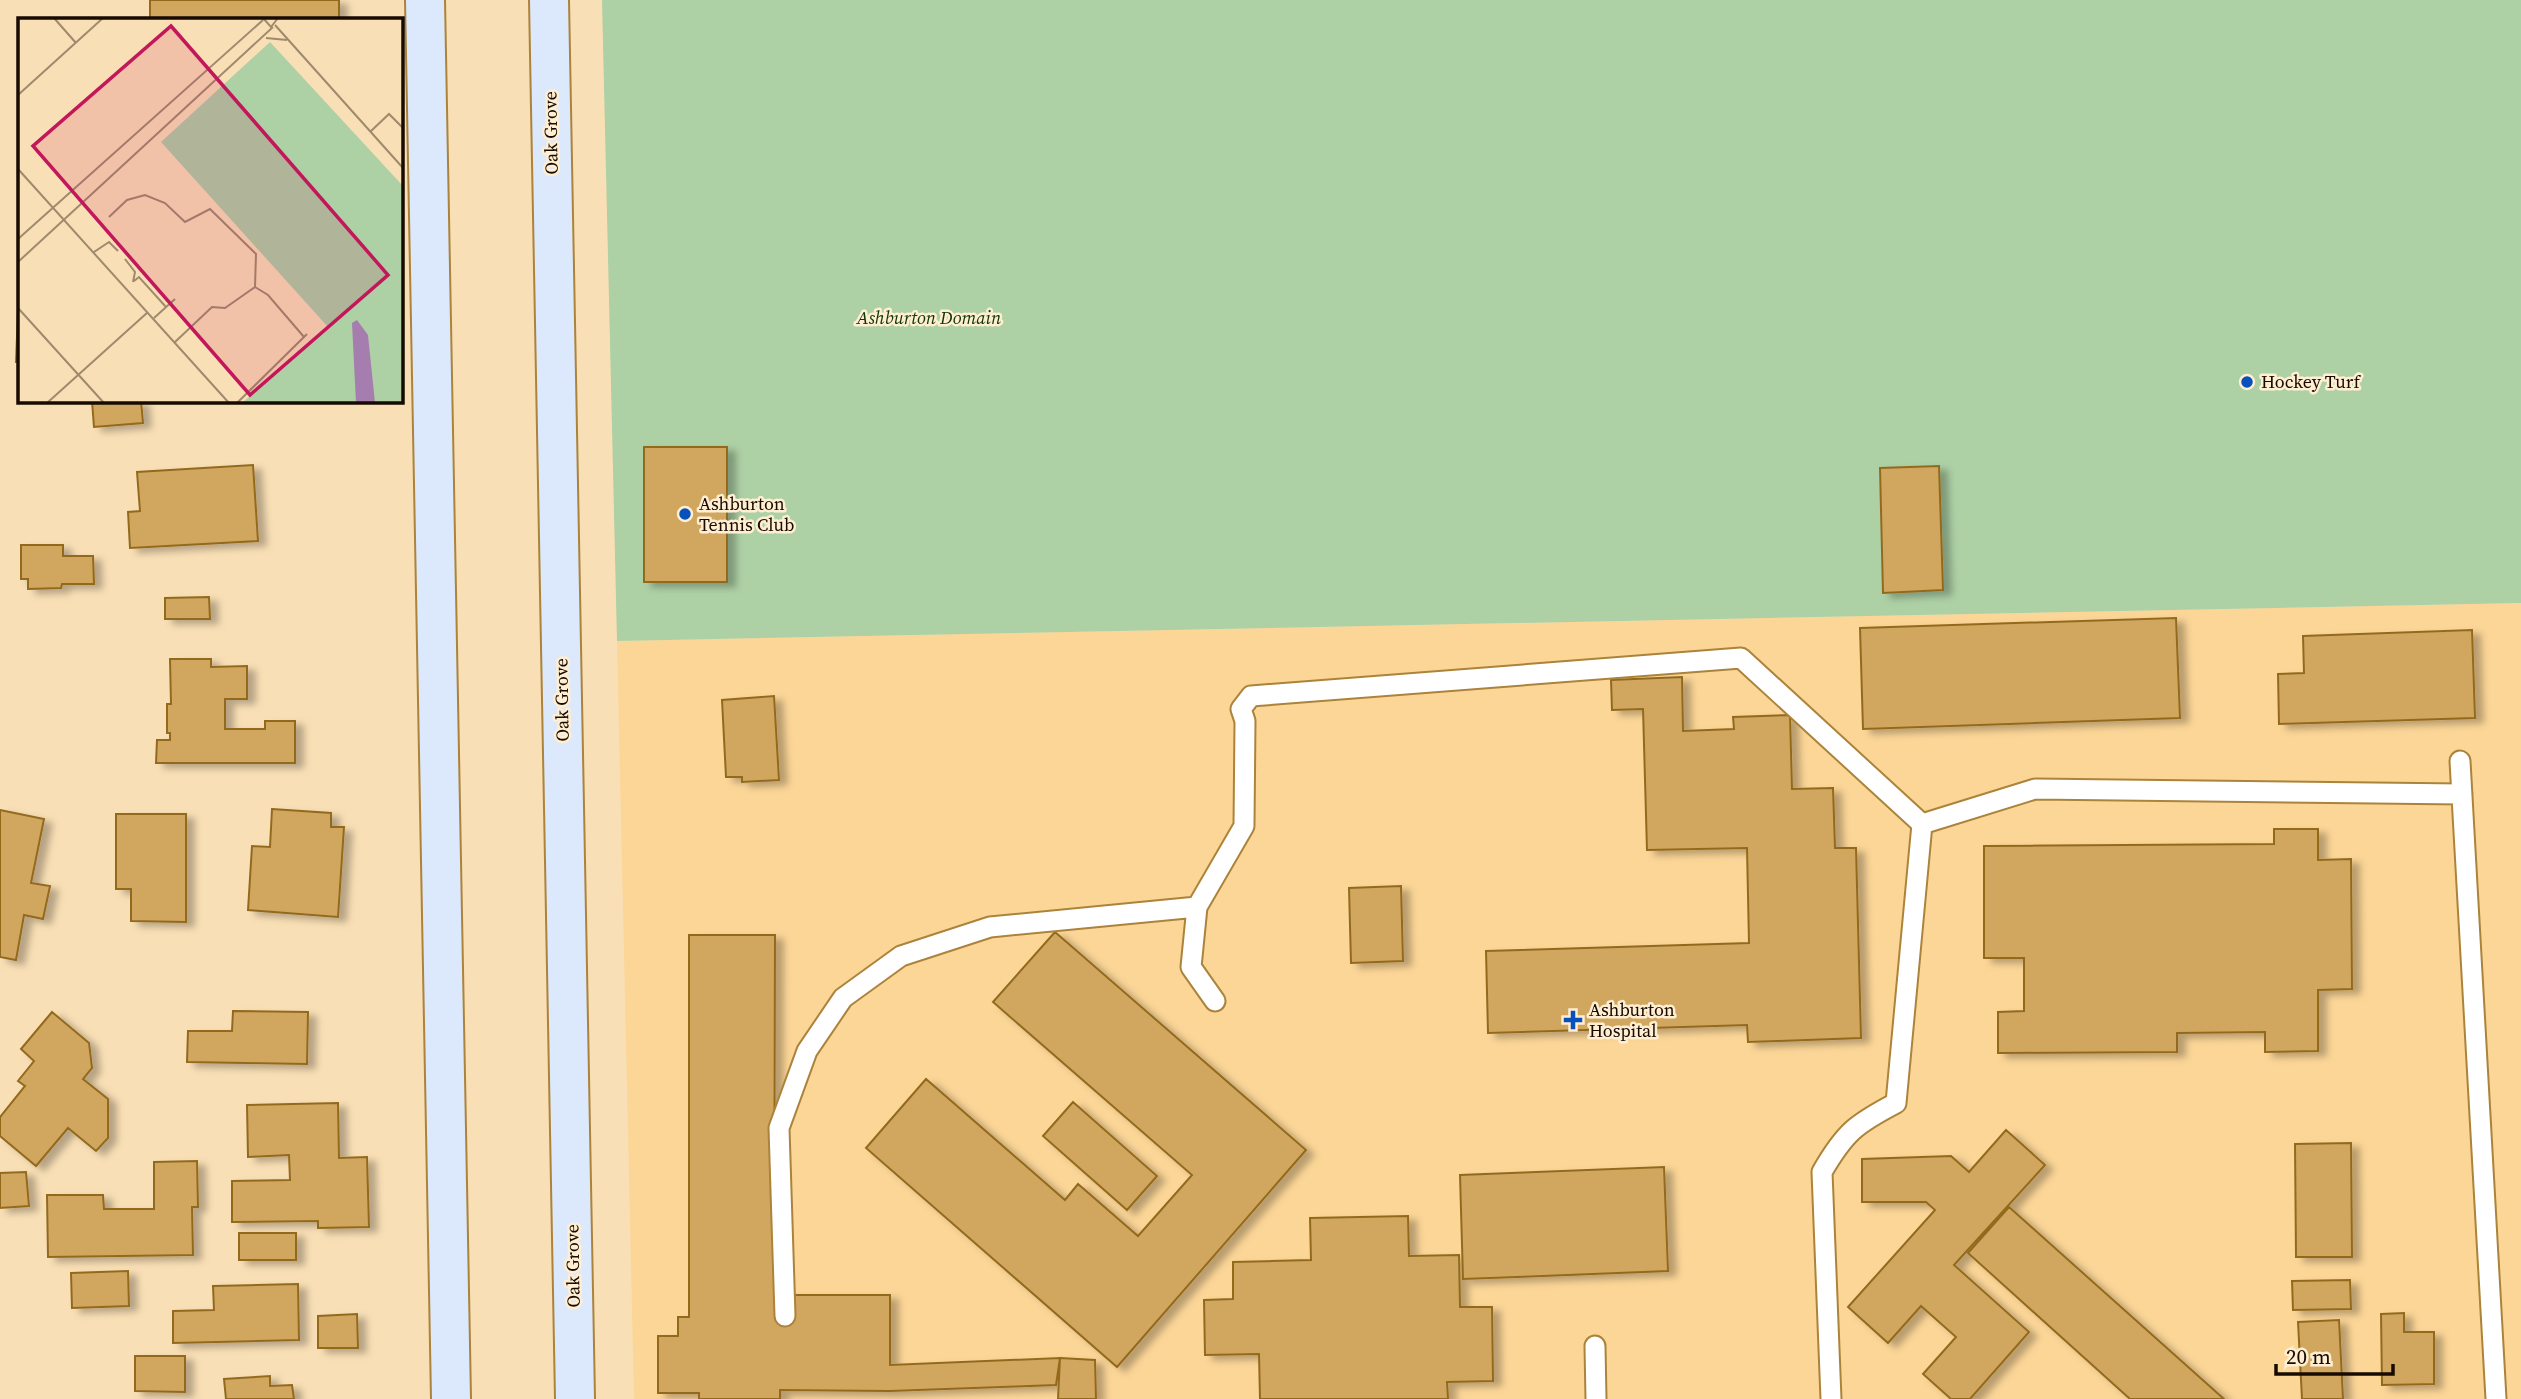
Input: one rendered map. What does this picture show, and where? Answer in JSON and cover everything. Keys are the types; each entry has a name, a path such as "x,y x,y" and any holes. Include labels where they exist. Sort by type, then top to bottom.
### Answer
{"street":[{"path":"425,0 451,1399"},
{"name":"Oak Grove","path":"549,0 575,1399"}],"lane":[{"path":"1215,1001 1191,967 1197,907 1244,826 1245,721 1241,709 1251,696 1741,658 1922,824"},
{"path":"2460,761 2497,1399"},
{"path":"1922,824 2035,789 2462,794"},
{"path":"1831,1399 1822,1172 1838,1145 1861,1121 1896,1102 1922,824"},
{"path":"785,1316 779,1128 807,1051 843,998 901,956 990,927 1197,907"},
{"path":"1595,1346 1596,1399"}],"shaded area":[{"name":"Ashburton Hospital","path":"2521,603 2521,1399 634,1399 617,641"}],"green space":[{"name":"Ashburton Domain","path":"602,0 2521,0 2521,603 617,641"}],"building":[{"path":"150,0 339,0 339,18 150,18"},
{"path":"18,311 18,362 16,362"},
{"path":"92,402 141,402 143,423 94,427"},
{"name":"Ashburton Tennis Club","path":"644,447 727,447 727,582 644,582"},
{"path":"253,465 258,541 130,548 128,512 140,511 137,472"},
{"path":"1939,466 1943,590 1883,593 1880,468"},
{"path":"21,545 63,545 63,556 93,556 94,584 62,584 61,588 28,589 28,579 21,579"},
{"path":"209,597 210,619 165,619 165,598"},
{"path":"2176,618 2180,718 1863,729 1860,628"},
{"path":"2472,630 2475,718 2279,724 2278,674 2304,673 2303,636"},
{"path":"170,659 211,659 211,667 247,666 247,699 225,699 225,729 265,729 265,721 295,721 295,763 156,763 157,740 170,740 170,733 167,733 167,704 171,704"},
{"path":"1682,677 1683,731 1734,729 1733,717 1790,715 1792,789 1833,788 1835,848 1856,848 1861,1038 1748,1042 1747,1025 1488,1033 1486,951 1749,943 1747,848 1647,850 1643,709 1612,710 1611,680"},
{"path":"774,696 779,780 742,782 742,777 726,777 722,700"},
{"path":"272,809 331,813 331,827 344,827 338,917 248,910 252,846 270,847"},
{"path":"0,810 44,819 31,883 50,886 43,919 24,915 16,960 0,957"},
{"path":"116,814 186,814 186,922 131,921 131,889 116,889"},
{"path":"2274,829 2318,829 2318,860 2351,859 2352,989 2318,990 2318,1051 2265,1052 2265,1032 2177,1033 2177,1052 1998,1053 1998,1012 2024,1011 2024,958 1984,958 1984,846 2274,844"},
{"path":"1401,886 1403,961 1351,963 1349,888"},
{"path":"1055,932 1306,1150 1117,1367 866,1148 926,1079 1065,1200 1078,1184 1138,1236 1192,1175 993,1002"},
{"path":"689,935 775,935 774,1295 890,1295 890,1365 1060,1358 1056,1385 890,1391 780,1390 780,1399 699,1399 699,1393 658,1393 658,1336 678,1336 678,1317 689,1317"},
{"path":"233,1011 308,1012 307,1064 187,1062 188,1031 232,1031"},
{"path":"52,1012 89,1043 92,1068 83,1079 108,1099 108,1138 96,1151 68,1128 36,1166 0,1136 0,1117 25,1086 18,1081 34,1061 21,1049"},
{"path":"1073,1102 1157,1176 1127,1210 1043,1136"},
{"path":"338,1103 339,1158 367,1157 369,1227 318,1228 318,1221 232,1222 232,1181 290,1180 289,1155 248,1157 247,1105"},
{"path":"2006,1130 2045,1165 1954,1265 2029,1332 1970,1399 1951,1399 1923,1374 1956,1337 1921,1306 1888,1343 1848,1307 1935,1210 1926,1202 1862,1202 1862,1159 1951,1156 1969,1172"},
{"path":"2351,1143 2352,1257 2296,1257 2295,1144"},
{"path":"197,1161 198,1207 192,1207 193,1255 48,1257 47,1195 103,1195 104,1209 154,1209 154,1162"},
{"path":"1664,1167 1668,1271 1463,1279 1460,1175"},
{"path":"26,1172 29,1206 0,1208 0,1173"},
{"path":"2009,1207 2224,1399 2130,1399 1968,1253"},
{"path":"1408,1216 1409,1256 1459,1255 1460,1307 1492,1307 1493,1381 1447,1382 1448,1399 1260,1399 1259,1354 1205,1355 1204,1300 1233,1299 1233,1262 1311,1260 1310,1218"},
{"path":"239,1233 296,1233 296,1260 239,1260"},
{"path":"128,1271 129,1306 72,1308 71,1273"},
{"path":"2350,1280 2351,1309 2293,1310 2292,1281"},
{"path":"298,1284 299,1340 173,1343 173,1311 214,1310 213,1286"},
{"path":"2404,1313 2404,1332 2434,1332 2434,1384 2382,1385 2381,1314"},
{"path":"357,1314 358,1348 318,1348 318,1316"},
{"path":"2339,1320 2343,1399 2302,1399 2298,1322"},
{"path":"135,1356 185,1356 185,1392 135,1391"},
{"path":"1060,1358 1095,1360 1096,1399 1058,1399"},
{"path":"270,1376 270,1386 292,1385 294,1399 226,1399 224,1379"}],"place":[{"name":"Hockey Turf","path":"2247,382"},
{"name":"Ashburton Tennis Club","path":"685,514"},
{"name":"Ashburton Hospital","path":"1573,1020"}]}
